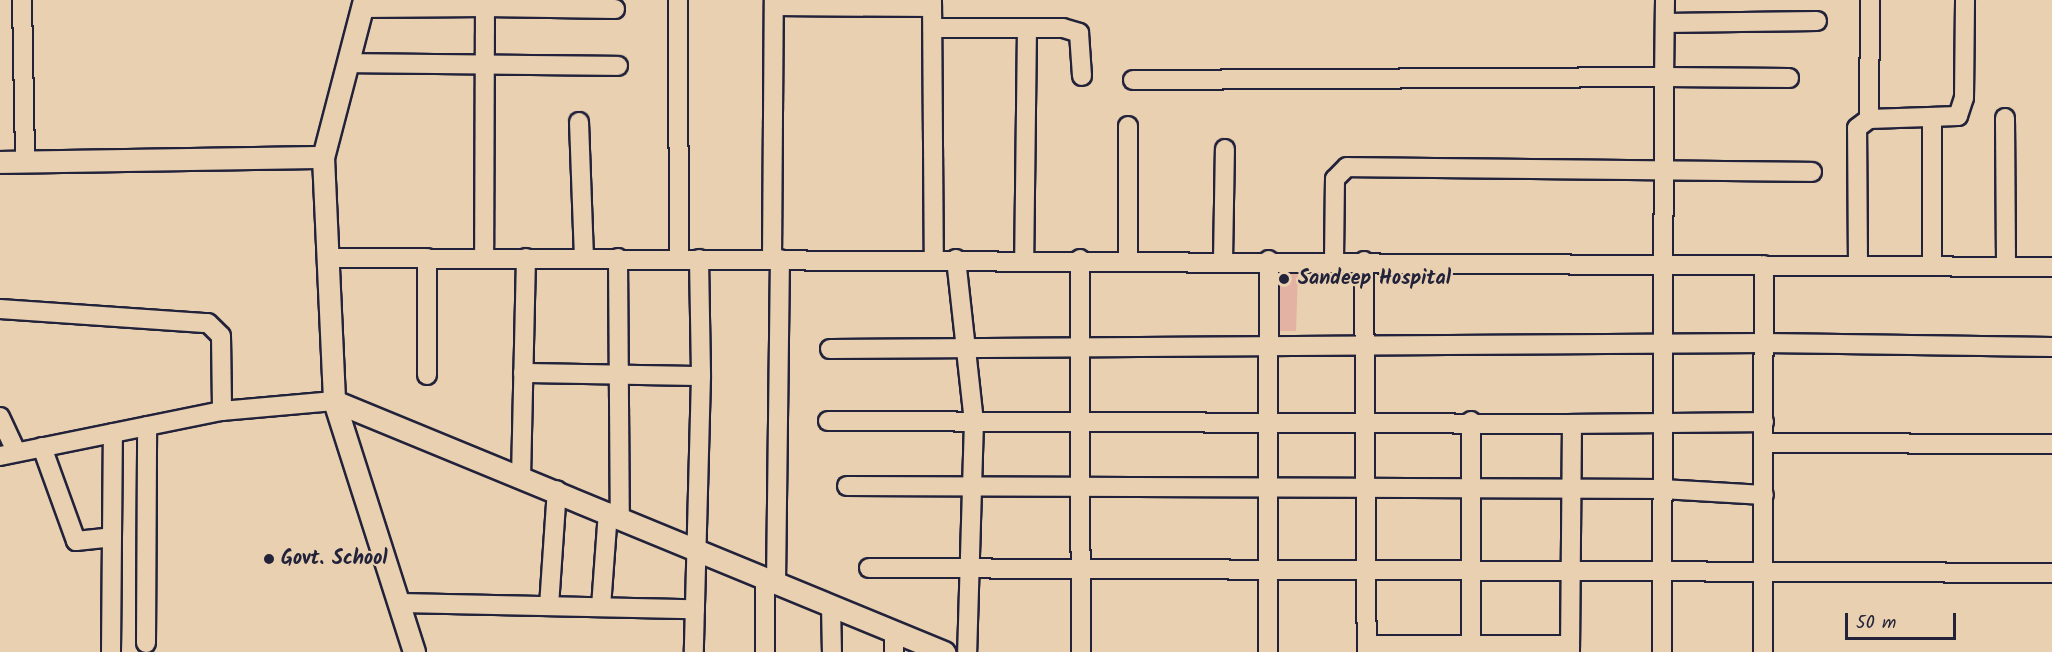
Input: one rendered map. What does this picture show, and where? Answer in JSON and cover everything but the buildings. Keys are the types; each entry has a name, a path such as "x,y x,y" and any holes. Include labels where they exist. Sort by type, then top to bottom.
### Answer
{"street":[{"path":"22,0 25,161"},
{"path":"678,0 679,259"},
{"path":"1662,652 1665,0"},
{"path":"1858,265 1856,136 1869,119 1870,0"},
{"path":"1869,119 1953,120 1962,110 1965,0"},
{"path":"765,652 771,581 776,259 774,3 932,4 934,259"},
{"path":"414,652 334,401 323,157 363,4 485,7 579,4 615,9"},
{"path":"484,258 485,7"},
{"path":"1665,23 1817,21"},
{"path":"933,28 1063,27 1079,33 1082,76"},
{"path":"1024,259 1027,28"},
{"path":"348,63 618,66"},
{"path":"1133,80 1789,78"},
{"path":"2006,118 2006,266"},
{"path":"1932,121 1932,266"},
{"path":"579,122 584,258"},
{"path":"1128,126 1128,259"},
{"path":"1223,260 1225,149"},
{"path":"0,162 323,157"},
{"path":"1334,260 1335,179 1347,167 1664,168 1812,172"},
{"path":"328,258 1334,260 2052,267"},
{"path":"427,258 427,375"},
{"path":"521,478 526,258"},
{"path":"601,608 614,514 620,375 618,258"},
{"path":"694,652 701,376 699,259"},
{"path":"956,259 974,422 972,569 967,652"},
{"path":"1080,259 1081,652"},
{"path":"1268,652 1269,260"},
{"path":"1364,261 1367,648 1471,644 1570,648 1572,424"},
{"path":"1763,652 1764,265"},
{"path":"0,309 208,323 221,336 222,411"},
{"path":"830,349 1080,347 1268,349 1764,343 2052,347"},
{"path":"523,373 701,376"},
{"path":"0,417 8,454 222,411 334,401 521,478 557,490 831,606 894,642 944,652"},
{"path":"828,422 1081,419 1268,423 1365,420 1572,424 1764,422"},
{"path":"1471,421 1471,644"},
{"path":"146,643 147,426"},
{"path":"111,652 113,433"},
{"path":"1764,443 2052,444"},
{"path":"42,447 76,541 112,537"},
{"path":"847,486 1662,489 1764,495"},
{"path":"549,606 557,490"},
{"path":"869,568 1268,566 1365,570 1570,567 1763,572 2052,573"},
{"path":"398,603 695,609"},
{"path":"831,606 832,652"}],"place":[{"name":"Sandeep Hospital","path":"1284,279"},
{"name":"Govt. School","path":"269,559"}]}
